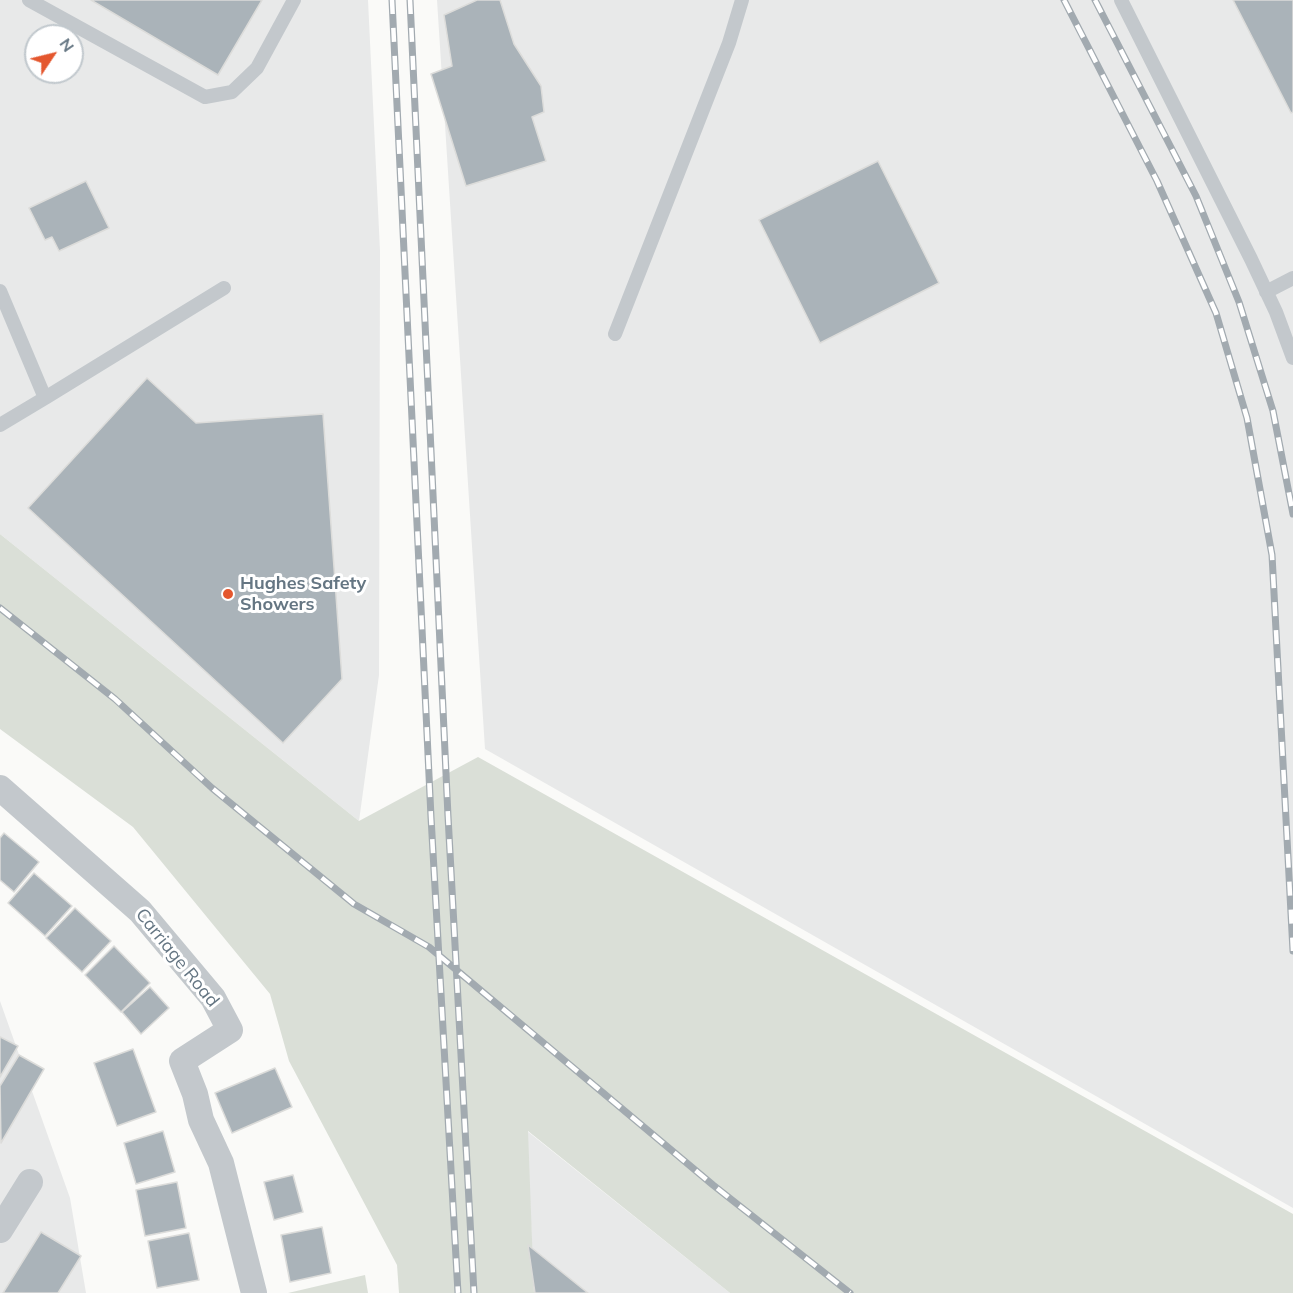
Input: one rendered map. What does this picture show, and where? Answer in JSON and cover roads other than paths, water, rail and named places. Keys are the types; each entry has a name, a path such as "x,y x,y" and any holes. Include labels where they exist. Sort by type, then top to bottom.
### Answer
{"street":[{"name":"Carriage Road","path":"0,788 140,911 213,998 230,1030 182,1061 195,1094 201,1120 221,1162 254,1293"},
{"path":"0,1230 30,1182"}],"lane":[{"path":"29,0 205,97 232,92 257,68 294,0"},
{"path":"615,334 729,43 742,0"},
{"path":"1121,0 1266,292 1293,358"},
{"path":"1266,292 1293,278"},
{"path":"0,425 224,288"},
{"path":"0,291 45,399"}],"railway":[{"path":"392,0 431,817 458,1293"},
{"path":"410,0 448,816 474,1293"},
{"path":"1064,0 1157,181 1216,313 1247,418 1272,555 1293,951"},
{"path":"1095,0 1196,196 1239,302 1273,411 1293,514"},
{"path":"0,608 115,699 212,788 354,904 429,947 713,1185 850,1293"}],"place":[{"name":"Hughes Safety Showers","path":"228,594"}]}
